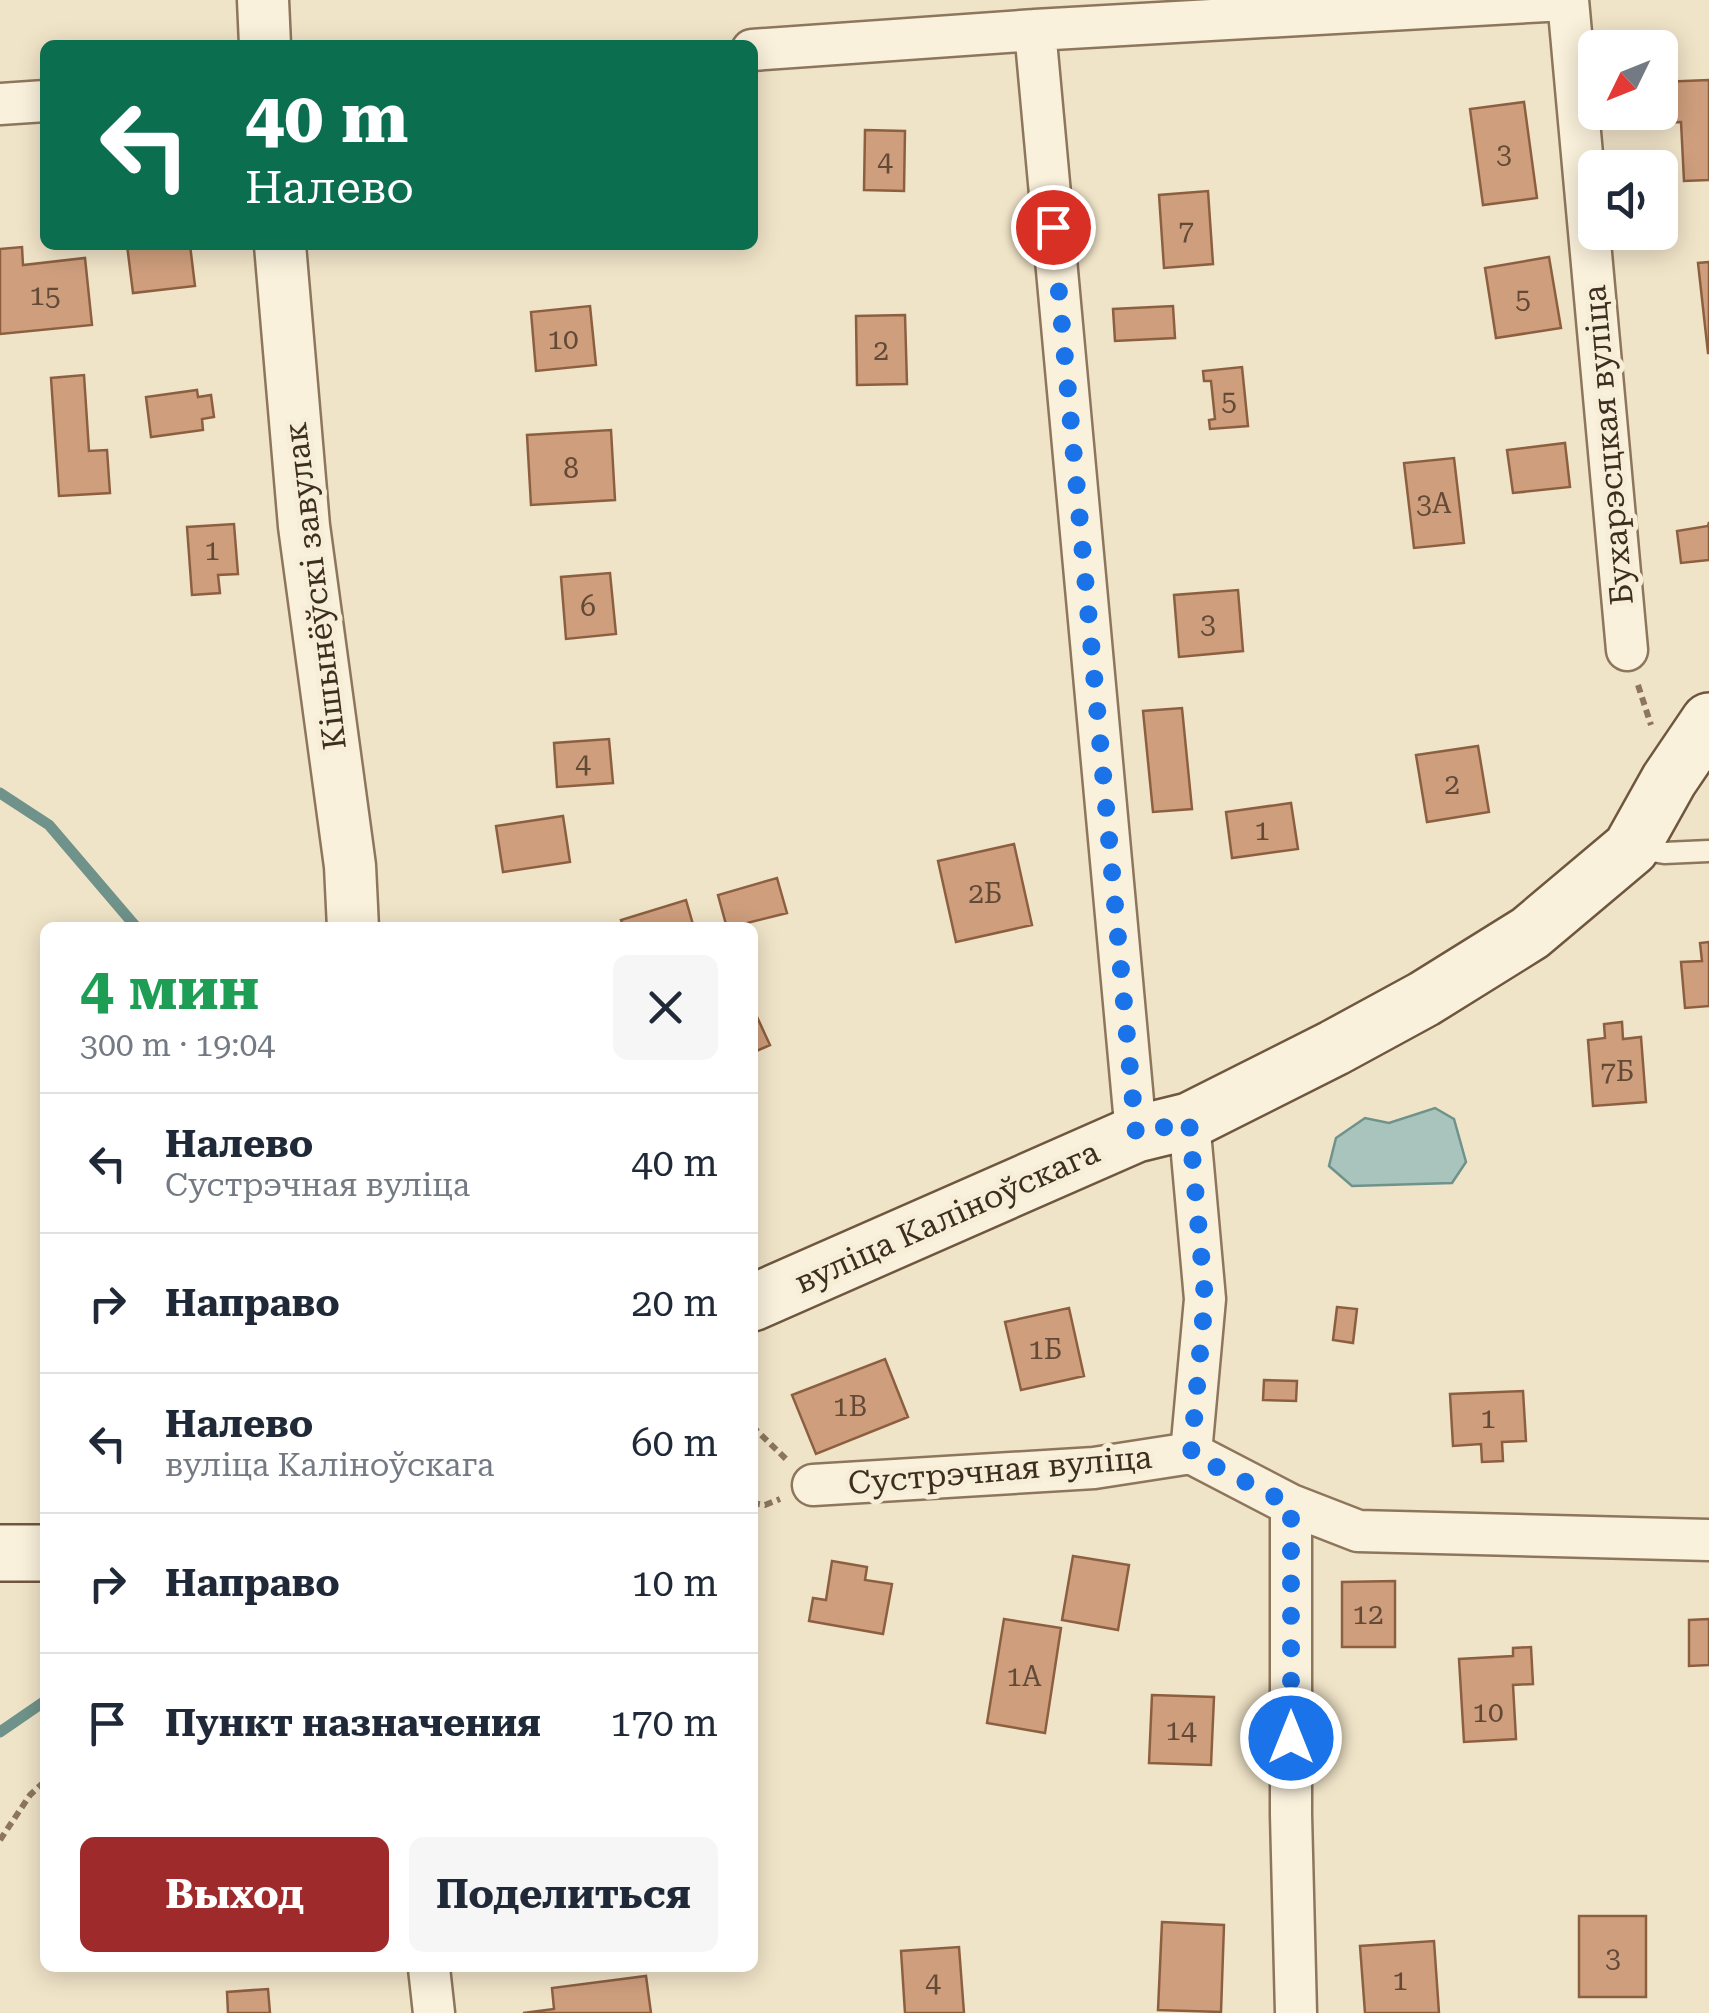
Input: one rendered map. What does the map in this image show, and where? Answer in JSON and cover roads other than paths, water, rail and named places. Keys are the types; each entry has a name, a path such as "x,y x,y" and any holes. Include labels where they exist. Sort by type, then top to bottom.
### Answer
{"main road":[{"name":"вуліца Каліноўскага","path":"758,1299 1136,1134 1189,1121 1440,990 1530,933 1632,848 1669,780 1709,721"},
{"path":"0,1553 40,1553"}],"street":[{"path":"262,0 266,40"},
{"path":"758,50 1566,0"},
{"name":"Бухарэсцкая вуліца","path":"1566,0 1627,650"},
{"path":"1034,30 1136,1134"},
{"path":"0,104 40,101"},
{"name":"Кішынёўскі завулак","path":"280,250 304,526 350,866 354,922"},
{"path":"1189,1121 1205,1298 1191,1454"},
{"name":"Сустрэчная вуліца","path":"813,1485 1094,1468 1191,1454 1291,1505 1358,1531 1709,1540"},
{"path":"1291,1505 1291,1816 1296,2013"},
{"path":"429,1972 434,2013"}],"lane":[{"path":"1632,848 1664,853 1709,850"}],"water":[{"path":"1435,1108 1454,1119 1466,1162 1452,1183 1352,1186 1329,1166 1336,1138 1365,1118 1389,1123"}],"waterway":[{"path":"0,793 49,825 132,922"},
{"path":"0,1732 40,1704"}]}
